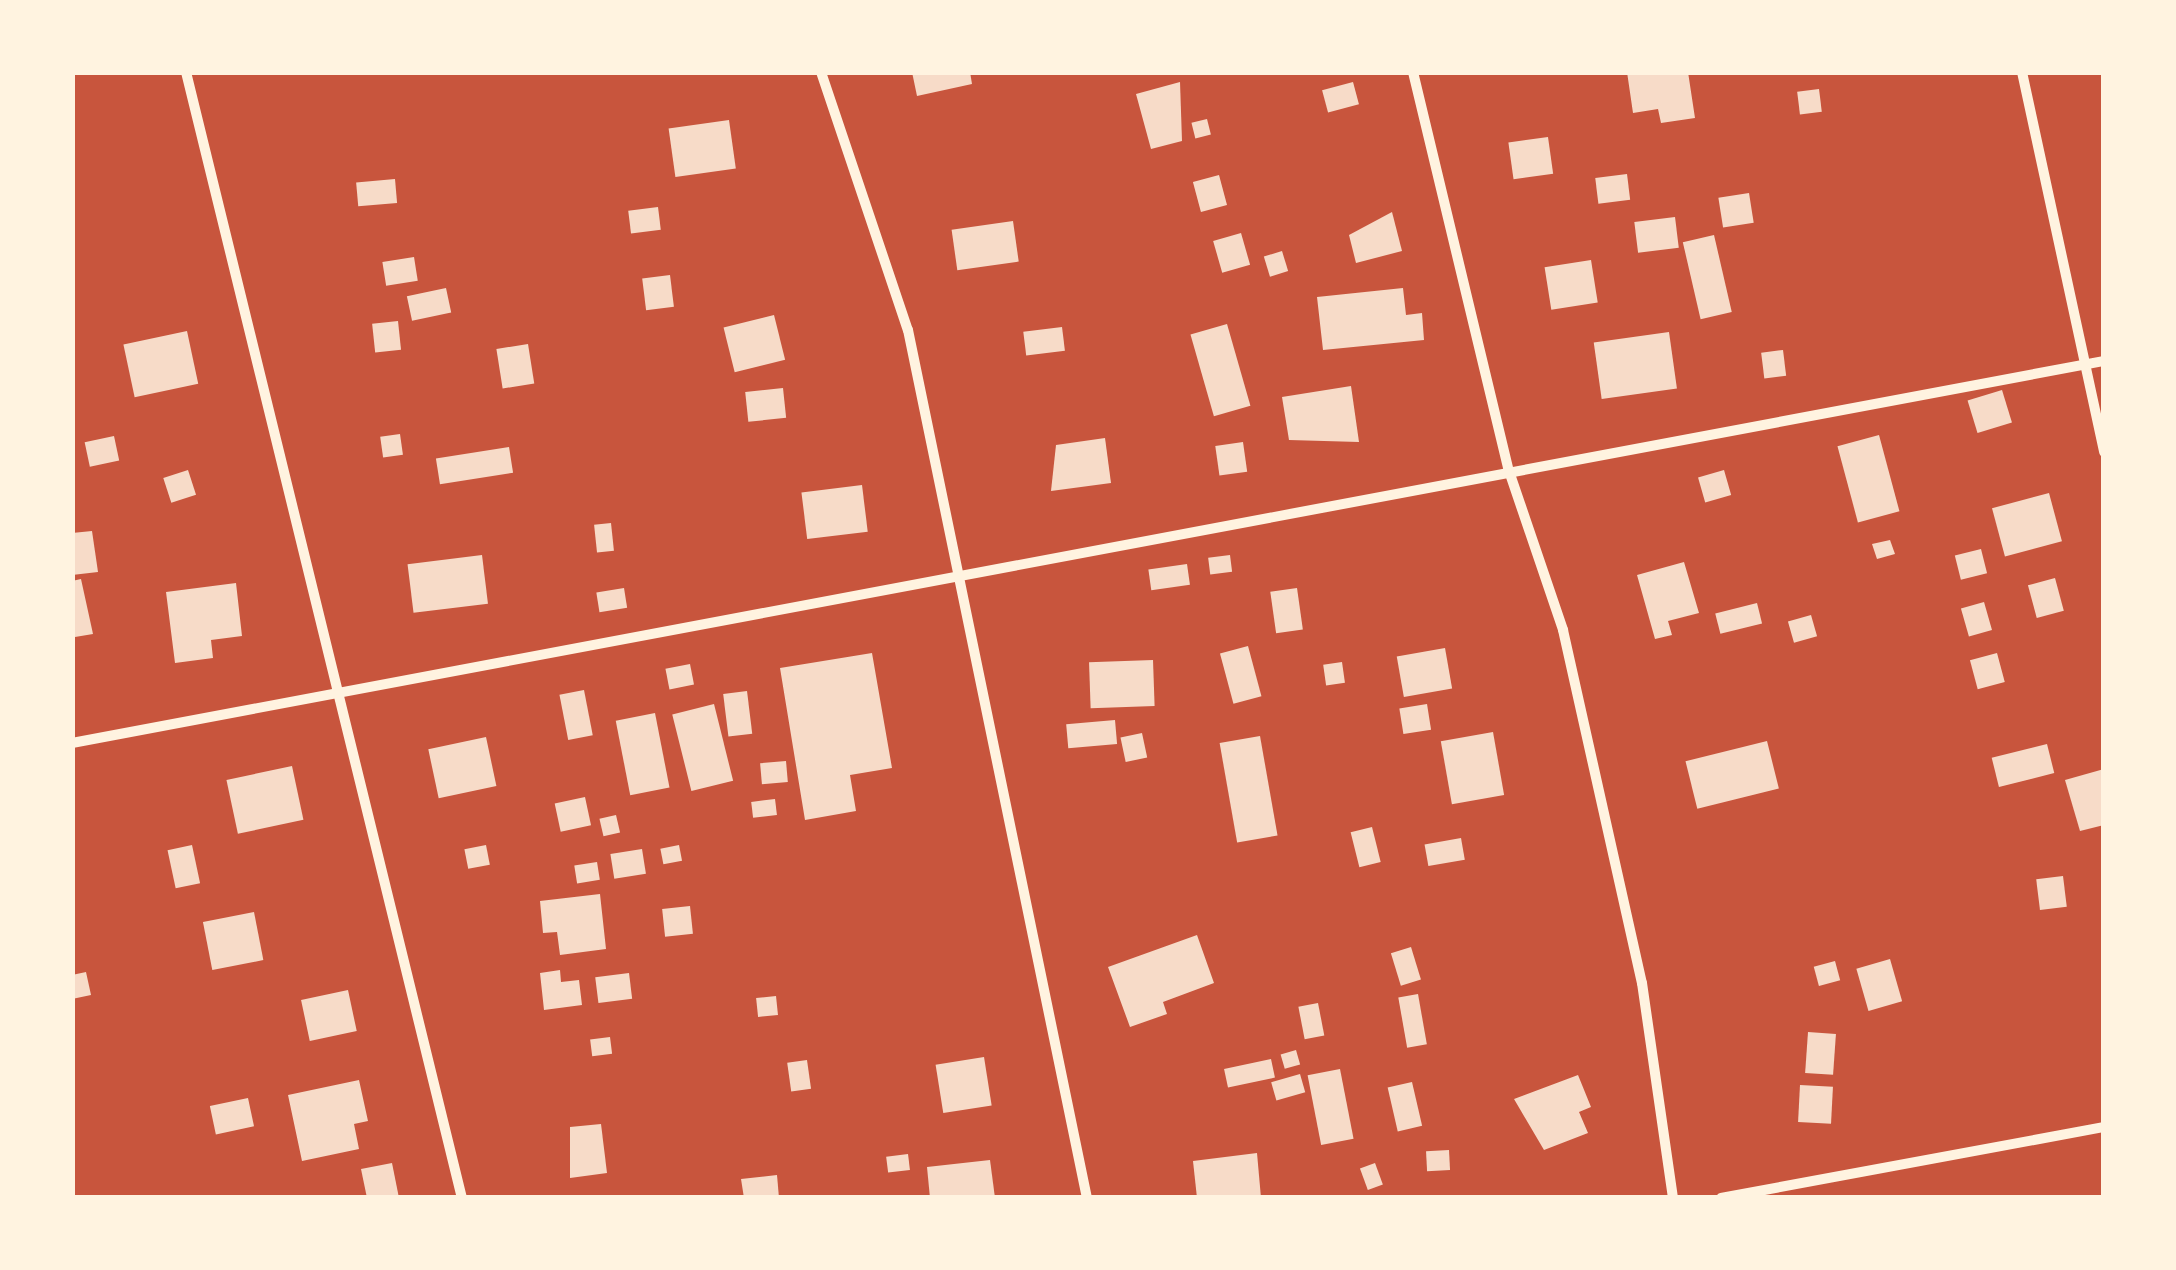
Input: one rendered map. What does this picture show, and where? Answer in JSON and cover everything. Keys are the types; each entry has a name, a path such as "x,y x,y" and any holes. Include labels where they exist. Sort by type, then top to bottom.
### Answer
{"street":[{"path":"186,72 336,699 462,1198"},
{"path":"821,72 908,330 953,581 1086,1198"},
{"path":"1413,72 1509,471 1567,649 1642,984 1673,1198"},
{"path":"2022,72 2079,366 2104,452"},
{"path":"72,744 336,699 1509,471 2104,361"},
{"path":"1721,1198 2104,1127"}],"building":[{"path":"912,72 970,72 972,84 917,96"},
{"path":"1627,72 1688,72 1695,118 1661,123 1658,109 1633,113"},
{"path":"1180,82 1182,141 1151,149 1136,94"},
{"path":"1353,82 1359,104 1328,112 1322,90"},
{"path":"1819,89 1822,112 1800,115 1797,92"},
{"path":"1207,119 1211,135 1195,138 1191,123"},
{"path":"729,120 736,169 675,177 669,128"},
{"path":"1548,137 1553,174 1514,179 1508,143"},
{"path":"1627,174 1630,200 1598,204 1595,178"},
{"path":"1219,175 1227,205 1201,212 1193,182"},
{"path":"395,179 397,203 358,206 356,182"},
{"path":"1749,193 1754,223 1723,227 1718,198"},
{"path":"658,207 661,230 631,233 628,211"},
{"path":"1392,212 1402,251 1356,263 1349,235"},
{"path":"1675,217 1679,248 1638,253 1634,222"},
{"path":"1013,221 1019,262 957,270 952,230"},
{"path":"1241,233 1250,265 1222,273 1213,241"},
{"path":"1714,235 1732,312 1701,319 1683,242"},
{"path":"1282,251 1288,271 1270,277 1264,257"},
{"path":"414,257 418,281 386,286 382,262"},
{"path":"1591,260 1598,302 1551,310 1545,267"},
{"path":"670,275 674,307 646,310 642,278"},
{"path":"446,288 451,312 412,321 407,296"},
{"path":"1403,288 1406,315 1422,313 1424,340 1323,350 1317,297"},
{"path":"774,315 785,360 735,372 724,328"},
{"path":"398,321 401,350 375,353 372,324"},
{"path":"1227,324 1250,406 1214,416 1190,334"},
{"path":"1062,327 1065,351 1026,356 1023,332"},
{"path":"187,331 198,384 135,397 123,345"},
{"path":"1669,332 1677,388 1602,399 1594,343"},
{"path":"528,344 534,384 503,389 496,349"},
{"path":"1783,350 1786,376 1764,378 1761,353"},
{"path":"1351,386 1359,442 1289,440 1282,397"},
{"path":"783,388 786,418 748,422 745,392"},
{"path":"2002,390 2012,423 1978,433 1968,401"},
{"path":"400,434 403,455 383,458 380,437"},
{"path":"1879,435 1899,511 1858,522 1837,446"},
{"path":"114,436 119,460 90,467 85,442"},
{"path":"1105,438 1111,483 1051,491 1056,445"},
{"path":"1243,442 1247,472 1219,476 1215,446"},
{"path":"509,447 513,473 440,484 436,459"},
{"path":"188,470 196,495 171,503 163,478"},
{"path":"1724,470 1731,495 1705,502 1698,477"},
{"path":"862,485 868,532 807,539 801,492"},
{"path":"2049,493 2062,541 2005,557 1992,508"},
{"path":"611,523 614,551 597,553 594,525"},
{"path":"92,531 98,572 72,575 72,533"},
{"path":"1890,540 1895,554 1877,559 1872,544"},
{"path":"1981,549 1987,573 1961,580 1955,556"},
{"path":"482,555 488,604 414,613 408,564"},
{"path":"1230,555 1232,572 1210,575 1208,558"},
{"path":"1684,562 1699,613 1668,621 1672,635 1655,639 1637,575"},
{"path":"1187,564 1190,585 1151,590 1148,569"},
{"path":"2055,578 2064,611 2037,618 2028,585"},
{"path":"81,579 93,634 75,637 72,581"},
{"path":"236,583 242,636 211,640 213,658 175,663 166,592"},
{"path":"624,588 627,608 599,612 596,592"},
{"path":"1297,588 1303,630 1276,633 1270,592"},
{"path":"1984,602 1992,630 1969,636 1961,609"},
{"path":"1757,603 1762,623 1720,634 1715,613"},
{"path":"1811,615 1817,636 1794,643 1788,622"},
{"path":"1248,646 1261,696 1233,704 1220,654"},
{"path":"1445,648 1452,688 1404,697 1397,657"},
{"path":"872,653 892,768 850,775 856,811 805,820 780,668"},
{"path":"1997,653 2005,682 1978,689 1970,660"},
{"path":"1153,660 1155,706 1091,708 1089,662"},
{"path":"1342,662 1345,683 1326,685 1323,665"},
{"path":"690,664 694,685 669,689 665,669"},
{"path":"584,690 593,735 568,740 559,695"},
{"path":"747,691 752,734 728,737 723,694"},
{"path":"714,704 733,781 691,791 672,714"},
{"path":"1427,704 1431,730 1403,734 1399,708"},
{"path":"655,713 670,788 630,795 616,721"},
{"path":"1115,720 1117,744 1068,748 1066,724"},
{"path":"1493,732 1504,795 1452,804 1441,741"},
{"path":"1142,733 1147,757 1126,762 1120,738"},
{"path":"1260,736 1278,835 1237,843 1220,743"},
{"path":"486,737 496,786 439,798 428,749"},
{"path":"1767,741 1779,789 1697,809 1685,761"},
{"path":"2047,744 2054,773 1999,787 1992,758"},
{"path":"786,761 788,782 762,784 760,763"},
{"path":"292,766 303,820 238,834 226,780"},
{"path":"2104,769 2104,825 2080,831 2065,780"},
{"path":"585,797 591,825 561,832 555,803"},
{"path":"775,799 777,815 753,818 751,802"},
{"path":"616,815 620,833 603,836 599,819"},
{"path":"1372,827 1381,862 1359,867 1351,832"},
{"path":"1461,838 1465,860 1428,866 1425,844"},
{"path":"192,845 200,883 176,888 168,850"},
{"path":"486,845 490,865 468,869 464,849"},
{"path":"679,845 682,861 663,864 660,849"},
{"path":"642,849 646,874 614,879 610,854"},
{"path":"597,862 600,880 577,883 574,866"},
{"path":"2063,876 2067,907 2040,910 2036,879"},
{"path":"600,894 606,949 560,955 557,932 543,933 540,901"},
{"path":"690,906 693,934 665,937 662,909"},
{"path":"254,912 263,960 212,970 203,922"},
{"path":"1197,935 1214,983 1163,1002 1167,1014 1130,1027 1108,967"},
{"path":"1411,947 1421,980 1401,986 1391,953"},
{"path":"1890,959 1902,1001 1868,1011 1856,969"},
{"path":"1835,961 1840,980 1819,986 1814,967"},
{"path":"560,970 561,982 579,980 582,1005 544,1010 540,973"},
{"path":"86,972 91,995 72,999 72,975"},
{"path":"629,973 632,999 598,1003 595,977"},
{"path":"348,990 357,1031 310,1041 301,1000"},
{"path":"1418,994 1427,1044 1407,1048 1398,997"},
{"path":"776,996 778,1015 758,1017 756,998"},
{"path":"1318,1003 1324,1035 1305,1039 1298,1007"},
{"path":"1808,1032 1836,1034 1833,1075 1805,1073"},
{"path":"610,1037 612,1054 592,1056 590,1039"},
{"path":"1296,1050 1300,1064 1285,1069 1281,1054"},
{"path":"984,1057 992,1105 943,1113 936,1065"},
{"path":"1271,1059 1275,1078 1228,1088 1224,1069"},
{"path":"807,1060 811,1089 791,1092 787,1063"},
{"path":"1340,1069 1354,1139 1321,1145 1308,1075"},
{"path":"1300,1074 1305,1092 1276,1101 1271,1082"},
{"path":"1578,1075 1591,1107 1579,1112 1588,1133 1544,1150 1514,1099"},
{"path":"359,1080 368,1121 354,1124 359,1149 302,1161 288,1095"},
{"path":"1412,1082 1422,1126 1398,1131 1388,1088"},
{"path":"1800,1085 1833,1087 1831,1124 1798,1122"},
{"path":"248,1098 254,1126 216,1134 210,1106"},
{"path":"601,1124 607,1173 570,1178 570,1127"},
{"path":"1449,1150 1450,1170 1427,1171 1426,1151"},
{"path":"1257,1153 1261,1198 1197,1198 1193,1161"},
{"path":"908,1154 910,1170 888,1173 886,1157"},
{"path":"990,1160 995,1198 930,1198 927,1167"},
{"path":"392,1163 399,1198 367,1198 361,1169"},
{"path":"1375,1163 1383,1185 1368,1190 1360,1168"},
{"path":"777,1175 779,1198 744,1198 741,1179"}]}
